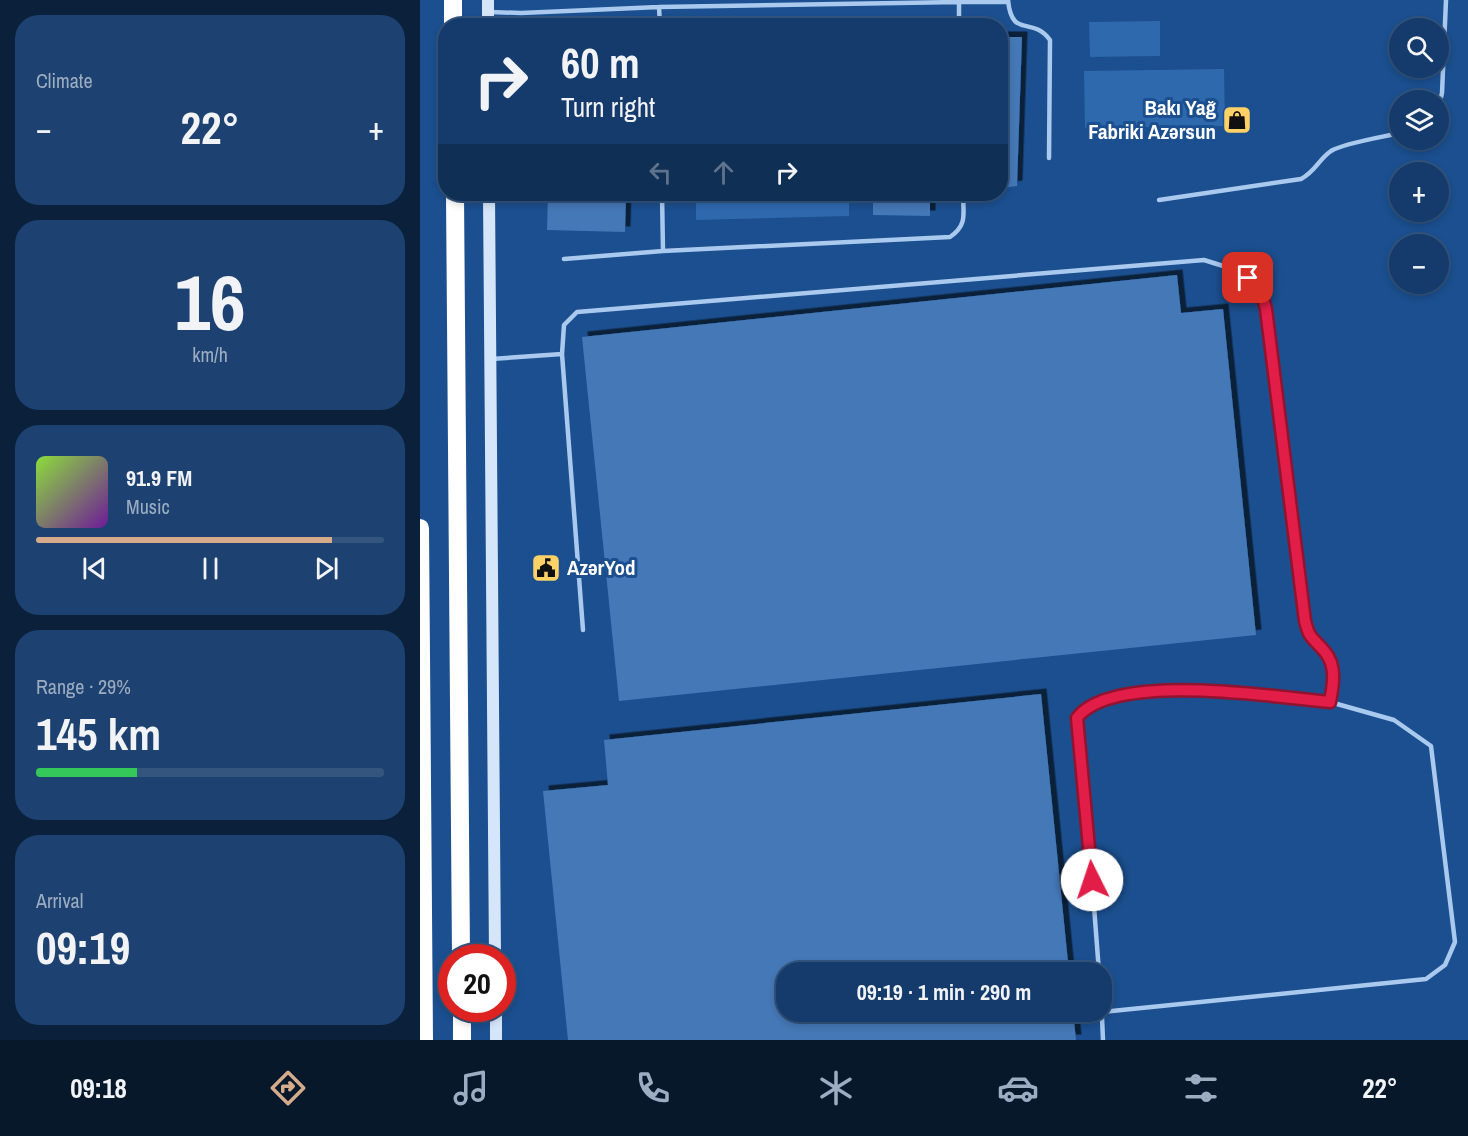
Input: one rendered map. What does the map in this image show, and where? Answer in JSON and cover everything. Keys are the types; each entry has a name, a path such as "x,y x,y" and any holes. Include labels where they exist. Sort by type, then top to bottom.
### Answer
{"highway":[{"path":"453,0 453,18"},
{"path":"455,201 461,944"},
{"path":"420,528 424,1040"},
{"path":"462,1022 462,1040"}],"main road":[{"path":"489,201 495,944"},
{"path":"496,1022 496,1040"}],"lane":[{"path":"1442,90 1446,0"},
{"path":"488,6 521,13 659,7 1008,1 1011,18 1016,23 1044,32 1050,40 1049,158"},
{"path":"959,2 959,18"},
{"path":"659,7 660,18"},
{"path":"1159,200 1301,179 1312,173 1321,158 1334,149 1389,136"},
{"path":"662,201 663,250"},
{"path":"564,260 663,250 950,237 960,231 963,220 963,201"},
{"path":"583,630 562,354 564,325 577,312 1204,260 1236,270 1260,287 1266,309 1305,621 1308,635 1327,653 1332,666 1334,681 1330,702"},
{"path":"491,359 562,354"},
{"path":"1098,962 1085,788 1077,718 1089,706 1130,693 1193,689 1330,702 1394,720 1431,746 1455,942 1445,965 1426,979 1112,1011"},
{"path":"1102,1022 1103,1040"}],"shaded area":[{"path":"1160,21 1160,56 1090,57 1089,22"},
{"path":"1224,69 1225,126 1085,128 1084,71"},
{"path":"696,201 849,201 849,216 696,220"}],"building":[{"path":"1008,37 1022,37 1017,186 1008,187"},
{"path":"548,201 626,201 625,232 547,230"},
{"path":"873,201 930,201 930,216 873,215"},
{"path":"1177,275 1181,313 1223,309 1256,635 619,701 582,337"},
{"path":"1041,694 1068,962 776,962 776,1022 1074,1022 1076,1040 568,1040 543,791 608,785 604,740"}],"place":[{"name":"Bakı Yağ Fabriki Azərsun","path":"1237,120"},
{"name":"AzərYod","path":"546,568"}],"route":[{"path":"1092,880 1077,718 1082,711 1089,706 1130,693 1193,689 1330,702 1334,681 1332,666 1327,653 1308,635 1305,621 1266,309 1260,287 1248,278"}]}
